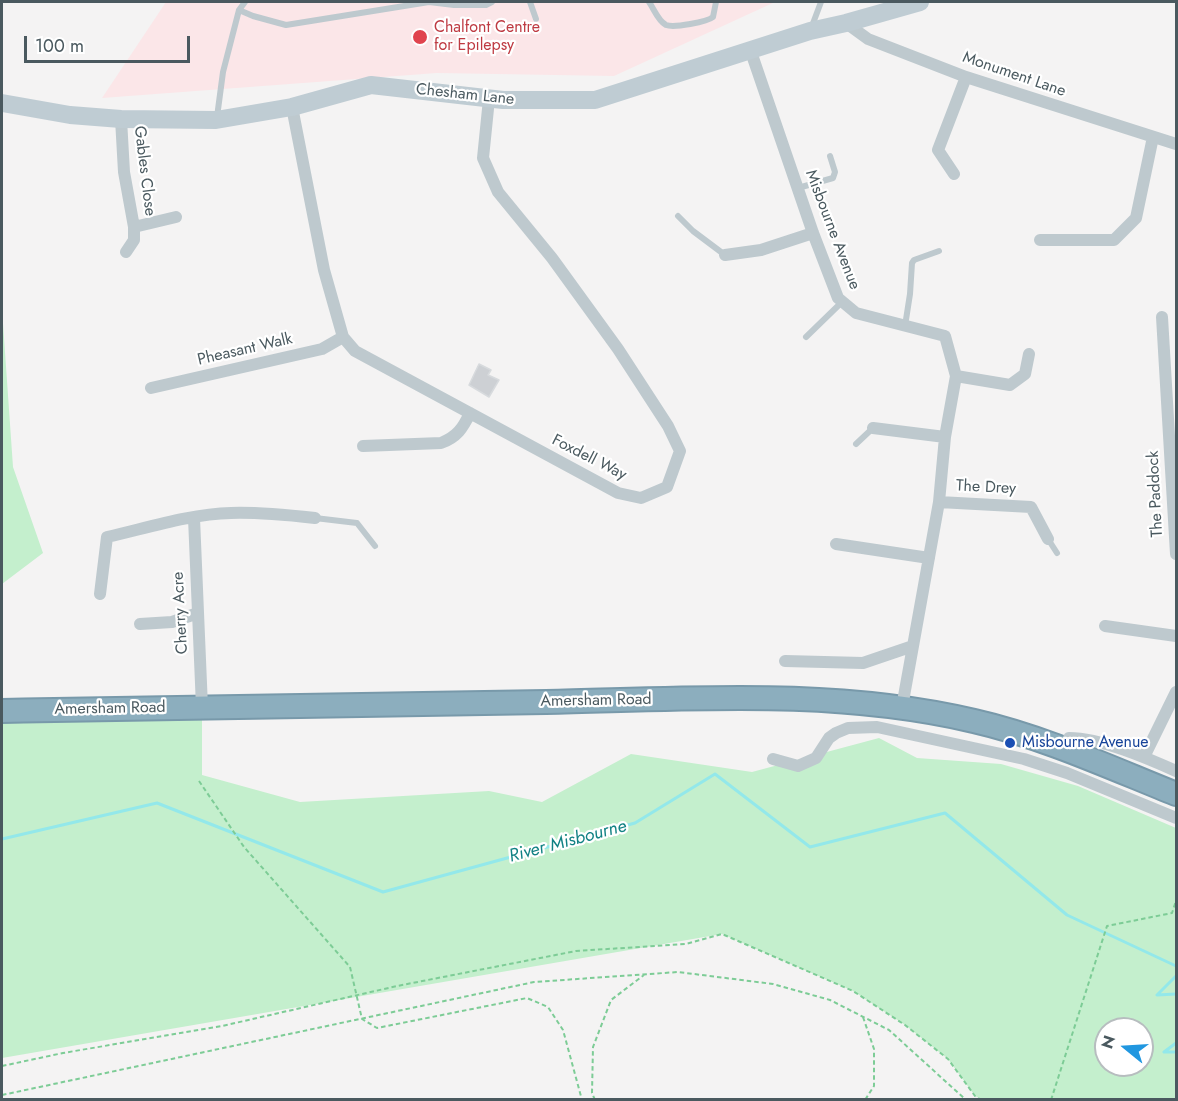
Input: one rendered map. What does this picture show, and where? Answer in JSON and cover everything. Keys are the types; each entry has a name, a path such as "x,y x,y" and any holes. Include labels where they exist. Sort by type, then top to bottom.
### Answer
{"highway":[{"name":"Amersham Road","path":"2,711 683,699 830,699 902,707 975,721 1063,749 1176,794"}],"street":[{"name":"Chesham Lane","path":"2,103 70,115 121,119 216,120 292,108 370,85 489,99 595,100 750,49 920,2"},
{"name":"Monument Lane","path":"846,23 868,39 966,77 1176,144"},
{"name":"Misbourne Avenue","path":"750,49 797,188 838,298 856,313 945,336 956,376 945,437 939,502 902,707"},
{"path":"954,174 938,150 966,77"},
{"name":"Foxdell Way","path":"343,337 355,351 618,493 641,498 667,487 680,451 668,426 618,349 552,258 498,192 483,158 489,99"},
{"path":"292,108 324,270 343,337"},
{"name":"Gables Close","path":"121,119 124,172 134,227 134,240 126,252"},
{"path":"1040,240 1113,240 1136,218 1153,137"},
{"name":"Gables Close","path":"134,227 176,217"},
{"path":"725,255 761,250 813,233"},
{"name":"The Paddock","path":"1162,317 1173,433 1176,554"},
{"name":"Pheasant Walk","path":"151,388 322,349 343,337"},
{"path":"956,376 1010,386 1025,374 1029,354"},
{"path":"363,446 441,443 461,431 471,413"},
{"path":"873,428 945,437"},
{"name":"The Drey","path":"939,502 1031,507 1048,539"},
{"path":"100,594 107,537 194,518 229,513 267,513 315,518"},
{"name":"Cherry Acre","path":"194,518 202,707"},
{"path":"836,544 929,558"},
{"path":"140,624 172,622 198,613"},
{"path":"1105,626 1176,636"},
{"path":"786,661 863,663 913,646"},
{"path":"1144,757 1176,692"},
{"path":"773,759 798,766 816,758 829,738 836,733 848,728 877,727 1024,759 1067,773 1176,818"},
{"path":"1063,749 1069,738 1082,738 1144,757 1176,771"}],"lane":[{"path":"216,120 223,72 239,10 245,2"},
{"path":"239,10 286,24 429,2 454,5 486,5 492,2"},
{"path":"530,2 536,19"},
{"path":"650,2 658,2"},
{"path":"650,2 660,19 667,25 708,21 713,17 716,2"},
{"path":"810,31 821,2"},
{"path":"797,188 833,178 835,172 830,156"},
{"path":"678,216 693,231 725,255"},
{"path":"905,326 912,263 918,258 939,251"},
{"path":"806,337 843,302"},
{"path":"856,444 873,428"},
{"path":"315,518 357,523 375,546"},
{"path":"1048,539 1057,553"}],"path":[{"path":"200,781 244,847 350,967 362,1020"},
{"path":"1051,1100 1107,926 1172,913 1176,901"},
{"path":"2,1066 63,1053 222,1026 357,995 576,951 686,944 722,934 853,991 905,1025 948,1059 975,1096 981,1100"},
{"path":"2,1095 534,982 678,972 773,984 830,1000 889,1030 966,1100"},
{"path":"595,1100 592,1093 593,1047 611,1000 644,975"},
{"path":"362,1020 377,1028 527,998 548,1007 563,1030 582,1100"},
{"path":"863,1017 873,1049 874,1086 865,1100"}],"shaded area":[{"name":"Chalfont Centre for Epilepsy","path":"166,2 775,2 614,76 437,73 102,98"}],"green space":[{"path":"2,309 13,467 43,553 2,584"},
{"path":"202,707 202,775 300,802 489,791 542,802 631,754 752,772 879,738 917,758 1001,764 1078,786 1176,828 1176,1099 981,1099 975,1096 948,1059 905,1025 853,991 722,934 2,1058 2,708"}],"building":[{"path":"479,364 491,370 488,375 499,380 489,397 469,385"}],"waterway":[{"name":"River Misbourne","path":"2,839 157,803 383,892 635,823 715,774 810,847 945,813 1067,915 1176,966"},
{"name":"River Misbourne","path":"1176,976 1157,995 1176,994"},
{"name":"River Misbourne","path":"1176,1043 1164,1052 1176,1052"}],"place":[{"name":"Chalfont Centre for Epilepsy","path":"420,37"},
{"name":"Misbourne Avenue","path":"1010,743"}]}
